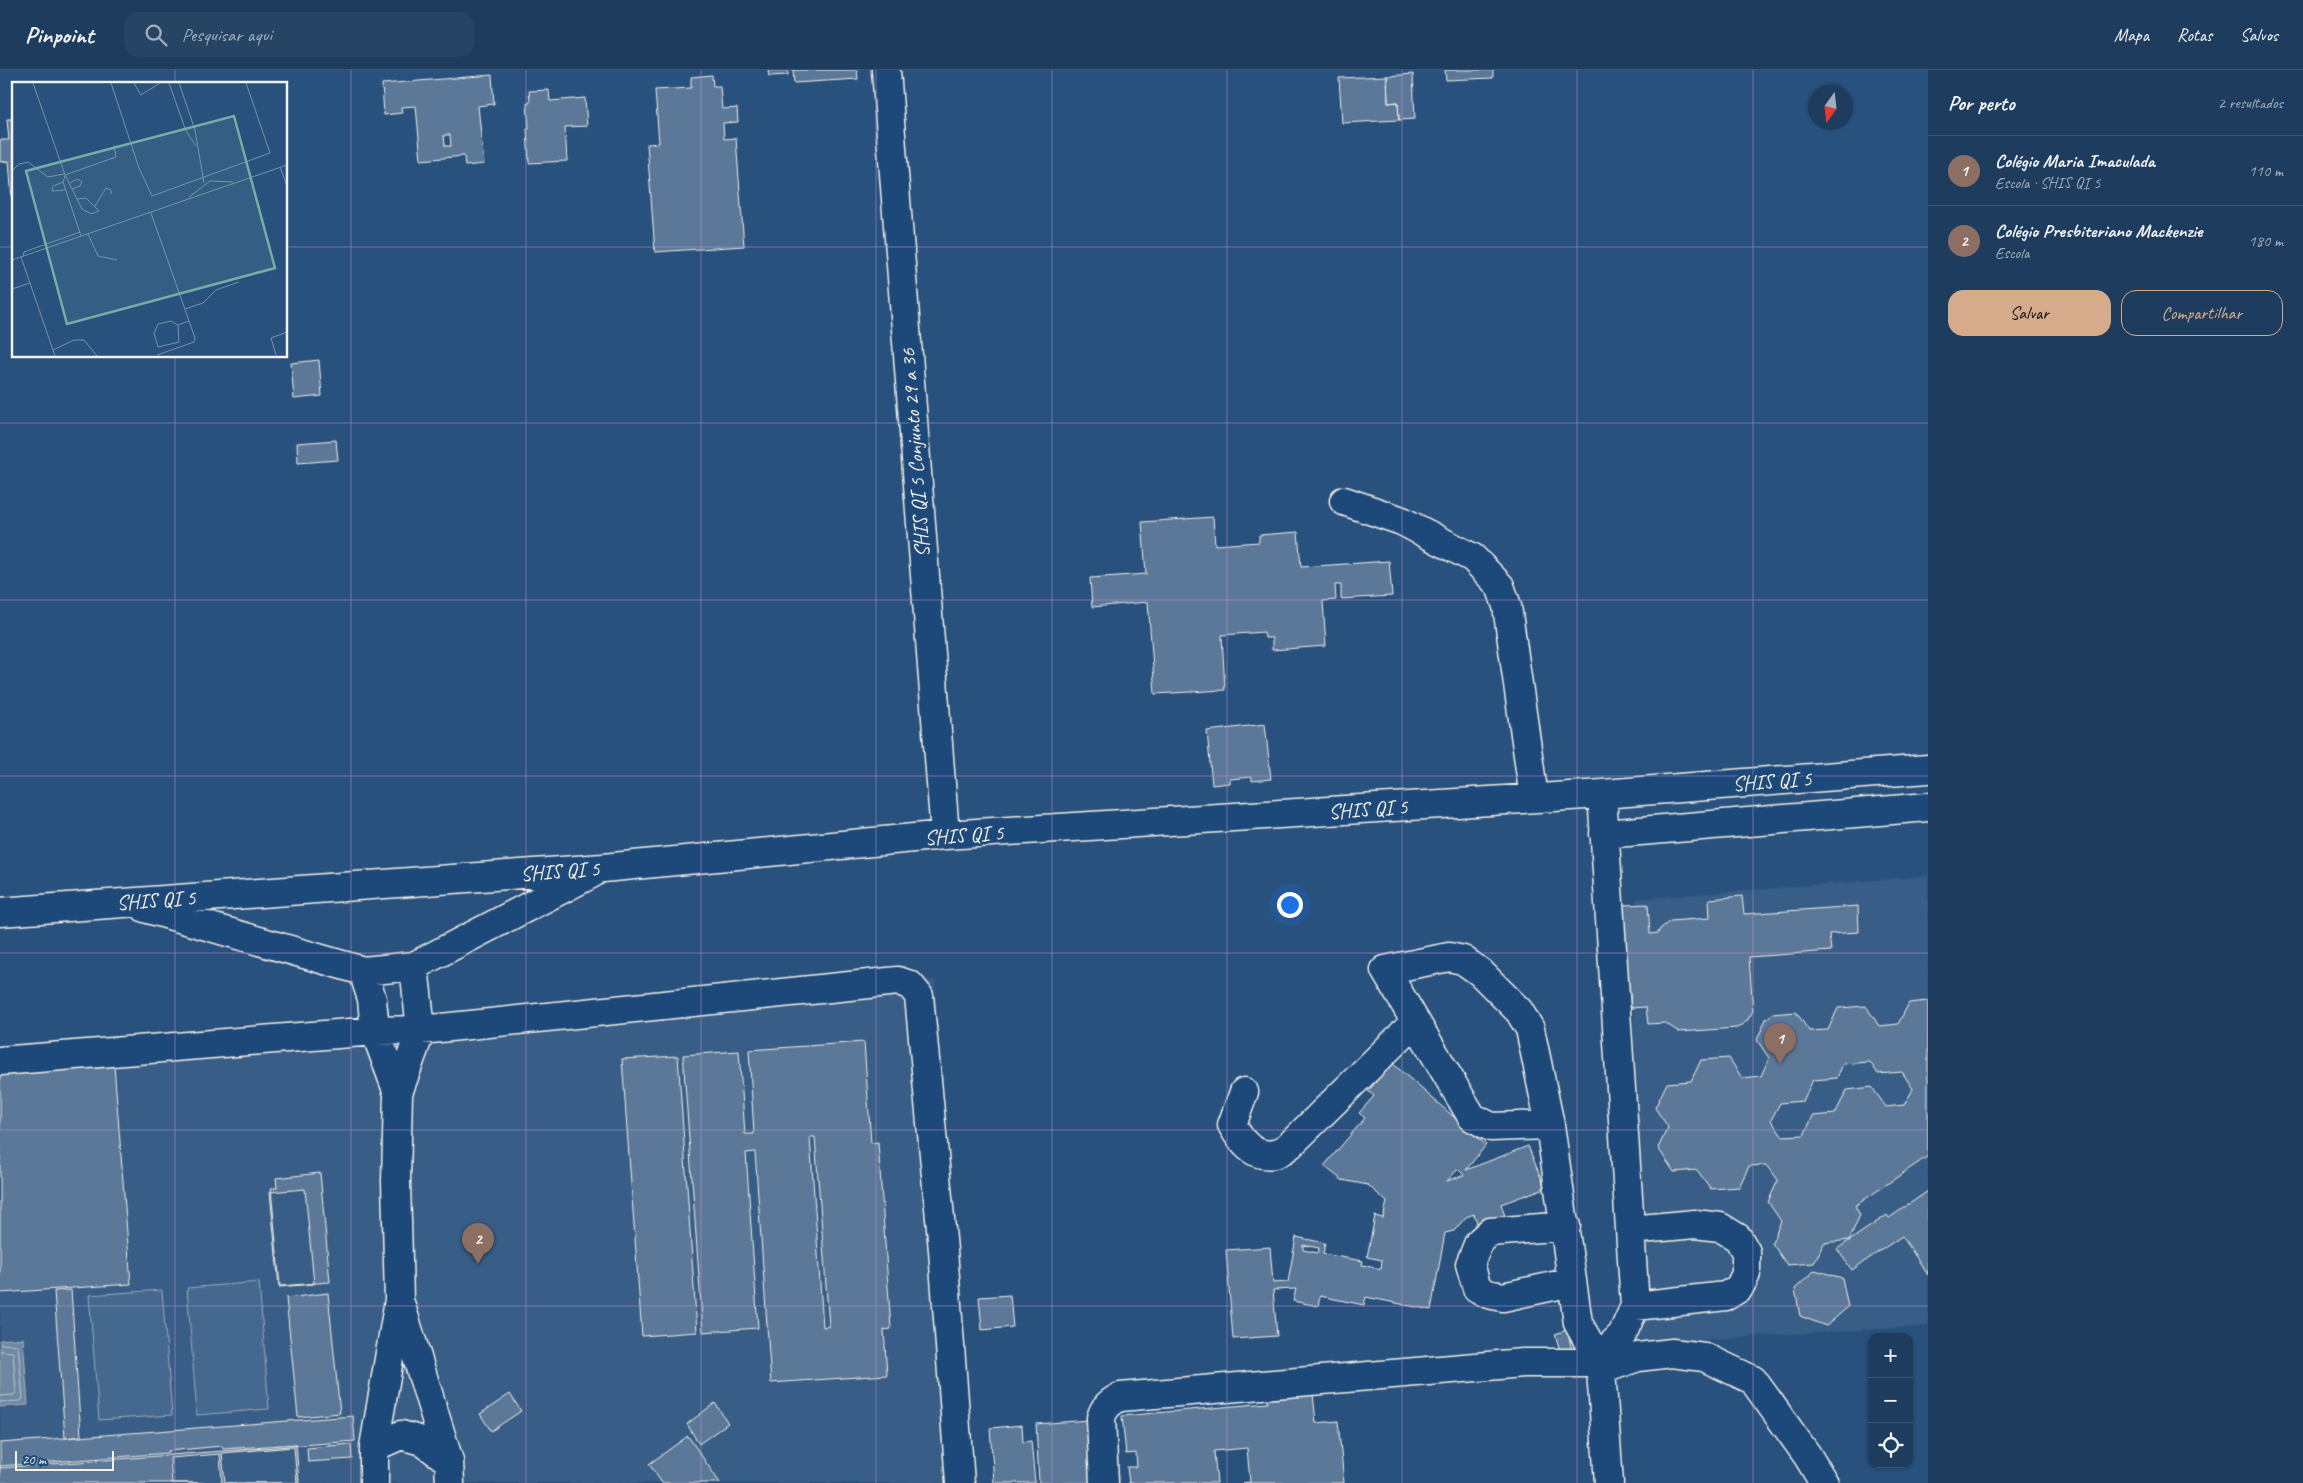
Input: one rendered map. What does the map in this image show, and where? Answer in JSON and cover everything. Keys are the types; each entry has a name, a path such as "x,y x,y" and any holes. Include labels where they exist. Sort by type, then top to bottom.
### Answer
{"street":[{"name":"SHIS QI 5 Conjunto 29 a 36","path":"886,70 945,835"},
{"path":"1344,501 1402,521 1473,558 1500,586 1507,606 1534,798"},
{"name":"SHIS QI 5","path":"0,912 603,868 945,835 1602,794 1928,769"},
{"path":"1601,1363 1622,1335 1635,1306 1602,794"},
{"path":"1604,834 1928,807"},
{"path":"127,902 363,971 414,966 603,868"},
{"path":"1550,1125 1491,1127 1472,1117 1385,970 1449,957 1463,960 1480,972 1519,1011 1530,1029 1550,1125 1566,1226 1578,1323 1601,1363 1609,1483"},
{"path":"374,1483 374,1447 399,1300 396,1181 398,1093 421,1030 414,966"},
{"path":"363,971 372,999 375,1031 398,1093"},
{"path":"0,1061 375,1031 421,1030 898,981 910,986 919,996 943,1250 960,1483"},
{"path":"1244,1092 1232,1125 1242,1144 1259,1153 1276,1154 1291,1144 1415,1022"},
{"path":"1630,1230 1695,1224 1720,1227 1738,1238 1746,1252 1746,1274 1739,1288 1726,1296 1635,1306"},
{"path":"1566,1226 1490,1232 1479,1242 1470,1264 1477,1288 1488,1294 1503,1297 1572,1282"},
{"path":"399,1300 450,1472"},
{"path":"1104,1483 1101,1418 1103,1411 1110,1402 1120,1397 1523,1363 1601,1363 1672,1353 1704,1357 1753,1380 1807,1455 1824,1483"},
{"path":"374,1447 401,1435 422,1441 450,1472"}],"shaded area":[{"path":"1928,876 1928,1326 1631,1344 1630,1230 1636,899"},
{"path":"935,980 971,1483 0,1483 0,1044"},
{"path":"259,1282 269,1409 197,1415 187,1288"},
{"path":"162,1290 172,1415 99,1420 89,1295"}],"water":[{"path":"23,1338 28,1405 0,1407 0,1340"}],"building":[{"path":"768,70 788,70 788,75 769,76"},
{"path":"793,70 857,70 858,79 794,83"},
{"path":"1445,70 1493,70 1493,78 1446,80"},
{"path":"1413,74 1415,119 1399,120 1398,102 1388,103 1387,76"},
{"path":"492,75 494,104 478,106 484,164 465,166 464,156 421,160 416,106 401,107 402,113 384,115 382,84","holes":["444,135 450,135 451,146 445,146"]},
{"path":"712,75 713,86 720,86 722,109 737,108 738,122 723,123 724,139 736,138 744,246 655,252 647,144 659,143 655,90 691,88 691,77"},
{"path":"1387,76 1388,103 1398,102 1399,120 1342,123 1339,78"},
{"path":"549,90 550,101 585,98 587,126 565,127 567,161 529,163 527,103 530,103 529,91"},
{"path":"7,119 12,119 12,200 9,161 0,162 0,140 9,140"},
{"path":"319,360 322,396 294,399 291,363"},
{"path":"336,440 338,460 298,463 297,443"},
{"path":"1213,517 1215,545 1259,542 1259,535 1298,532 1301,567 1389,561 1392,596 1341,599 1341,585 1335,585 1336,600 1323,601 1326,646 1272,650 1272,638 1265,638 1264,632 1222,635 1225,690 1155,694 1148,602 1092,607 1090,578 1146,574 1142,522"},
{"path":"1265,724 1271,779 1252,781 1252,777 1230,779 1230,783 1212,785 1207,731"},
{"path":"1742,896 1744,914 1858,906 1859,932 1829,934 1831,951 1749,957 1753,1011 1747,1021 1737,1028 1679,1032 1665,1023 1648,1024 1646,1007 1631,1008 1622,905 1648,904 1650,934 1658,933 1670,921 1710,918 1709,899"},
{"path":"1928,1001 1928,1156 1855,1206 1860,1215 1849,1240 1824,1243 1814,1263 1787,1265 1772,1243 1781,1221 1768,1202 1778,1180 1767,1165 1749,1166 1739,1187 1711,1189 1697,1170 1674,1172 1658,1148 1668,1127 1655,1108 1667,1083 1691,1081 1701,1060 1729,1058 1742,1078 1761,1076 1769,1058 1757,1040 1766,1019 1772,1014 1796,1012 1809,1031 1828,1030 1838,1008 1866,1006 1879,1026 1898,1024 1909,1003","holes":["1870,1062 1878,1074 1902,1072 1913,1089 1904,1105 1886,1107 1872,1087 1847,1090 1835,1114 1813,1116 1804,1135 1782,1136 1771,1120 1780,1103 1803,1101 1813,1080 1837,1078 1843,1064"]},
{"path":"864,1042 871,1143 878,1142 891,1329 884,1330 887,1375 771,1383 755,1152 746,1153 758,1328 703,1332 683,1055 739,1051 745,1134 754,1134 749,1050","holes":["810,1137 815,1137 829,1326 823,1327"]},
{"path":"678,1056 697,1332 642,1336 622,1059"},
{"path":"1392,1063 1486,1145 1466,1170 1528,1146 1545,1188 1501,1204 1508,1225 1481,1235 1474,1214 1466,1217 1454,1231 1445,1233 1431,1310 1366,1297 1364,1305 1320,1296 1318,1306 1293,1301 1296,1289 1273,1290 1277,1336 1233,1339 1226,1250 1270,1247 1273,1283 1288,1282 1296,1237 1325,1243 1323,1254 1363,1261 1362,1265 1381,1269 1382,1260 1367,1257 1375,1216 1383,1218 1387,1202 1368,1185 1342,1180 1324,1166 1365,1118 1359,1113 1374,1096 1368,1091","holes":["1458,1169 1464,1175 1447,1181","1303,1245 1319,1248 1318,1253 1303,1250"]},
{"path":"114,1065 131,1284 0,1293 0,1073"},
{"path":"320,1173 330,1282 280,1286 271,1188 277,1188 276,1178"},
{"path":"305,1189 314,1284 279,1287 270,1192"},
{"path":"1928,1191 1928,1275 1902,1236 1852,1270 1837,1249 1887,1215 1889,1218"},
{"path":"1815,1270 1842,1278 1848,1307 1826,1326 1800,1316 1795,1289"},
{"path":"71,1290 81,1436 65,1438 54,1291"},
{"path":"328,1293 340,1413 298,1417 286,1298"},
{"path":"1010,1295 1013,1327 982,1330 979,1297"},
{"path":"1567,1330 1572,1350 1560,1351 1555,1334"},
{"path":"1313,1393 1316,1423 1338,1421 1344,1483 1243,1483 1250,1482 1247,1448 1214,1451 1217,1483 1129,1483 1127,1467 1137,1467 1136,1453 1126,1454 1122,1416 1268,1403 1267,1397"},
{"path":"510,1394 521,1411 491,1431 480,1414"},
{"path":"715,1403 728,1423 699,1444 687,1424"},
{"path":"353,1416 355,1441 0,1468 0,1443"},
{"path":"1089,1420 1093,1483 1039,1483 1036,1424"},
{"path":"1022,1425 1023,1442 1031,1441 1035,1483 994,1483 990,1428"},
{"path":"688,1436 720,1483 662,1483 649,1464"},
{"path":"296,1444 299,1483 0,1483 0,1466 168,1453 168,1451 222,1446 223,1449"},
{"path":"351,1444 352,1459 308,1462 307,1448"},
{"path":"294,1447 297,1483 225,1483 222,1453"},
{"path":"220,1454 222,1483 172,1483 170,1458"}],"place":[{"name":"Colégio Maria Imaculada","path":"1780,1064"},
{"name":"Colégio Presbiteriano Mackenzie","path":"478,1264"}]}
